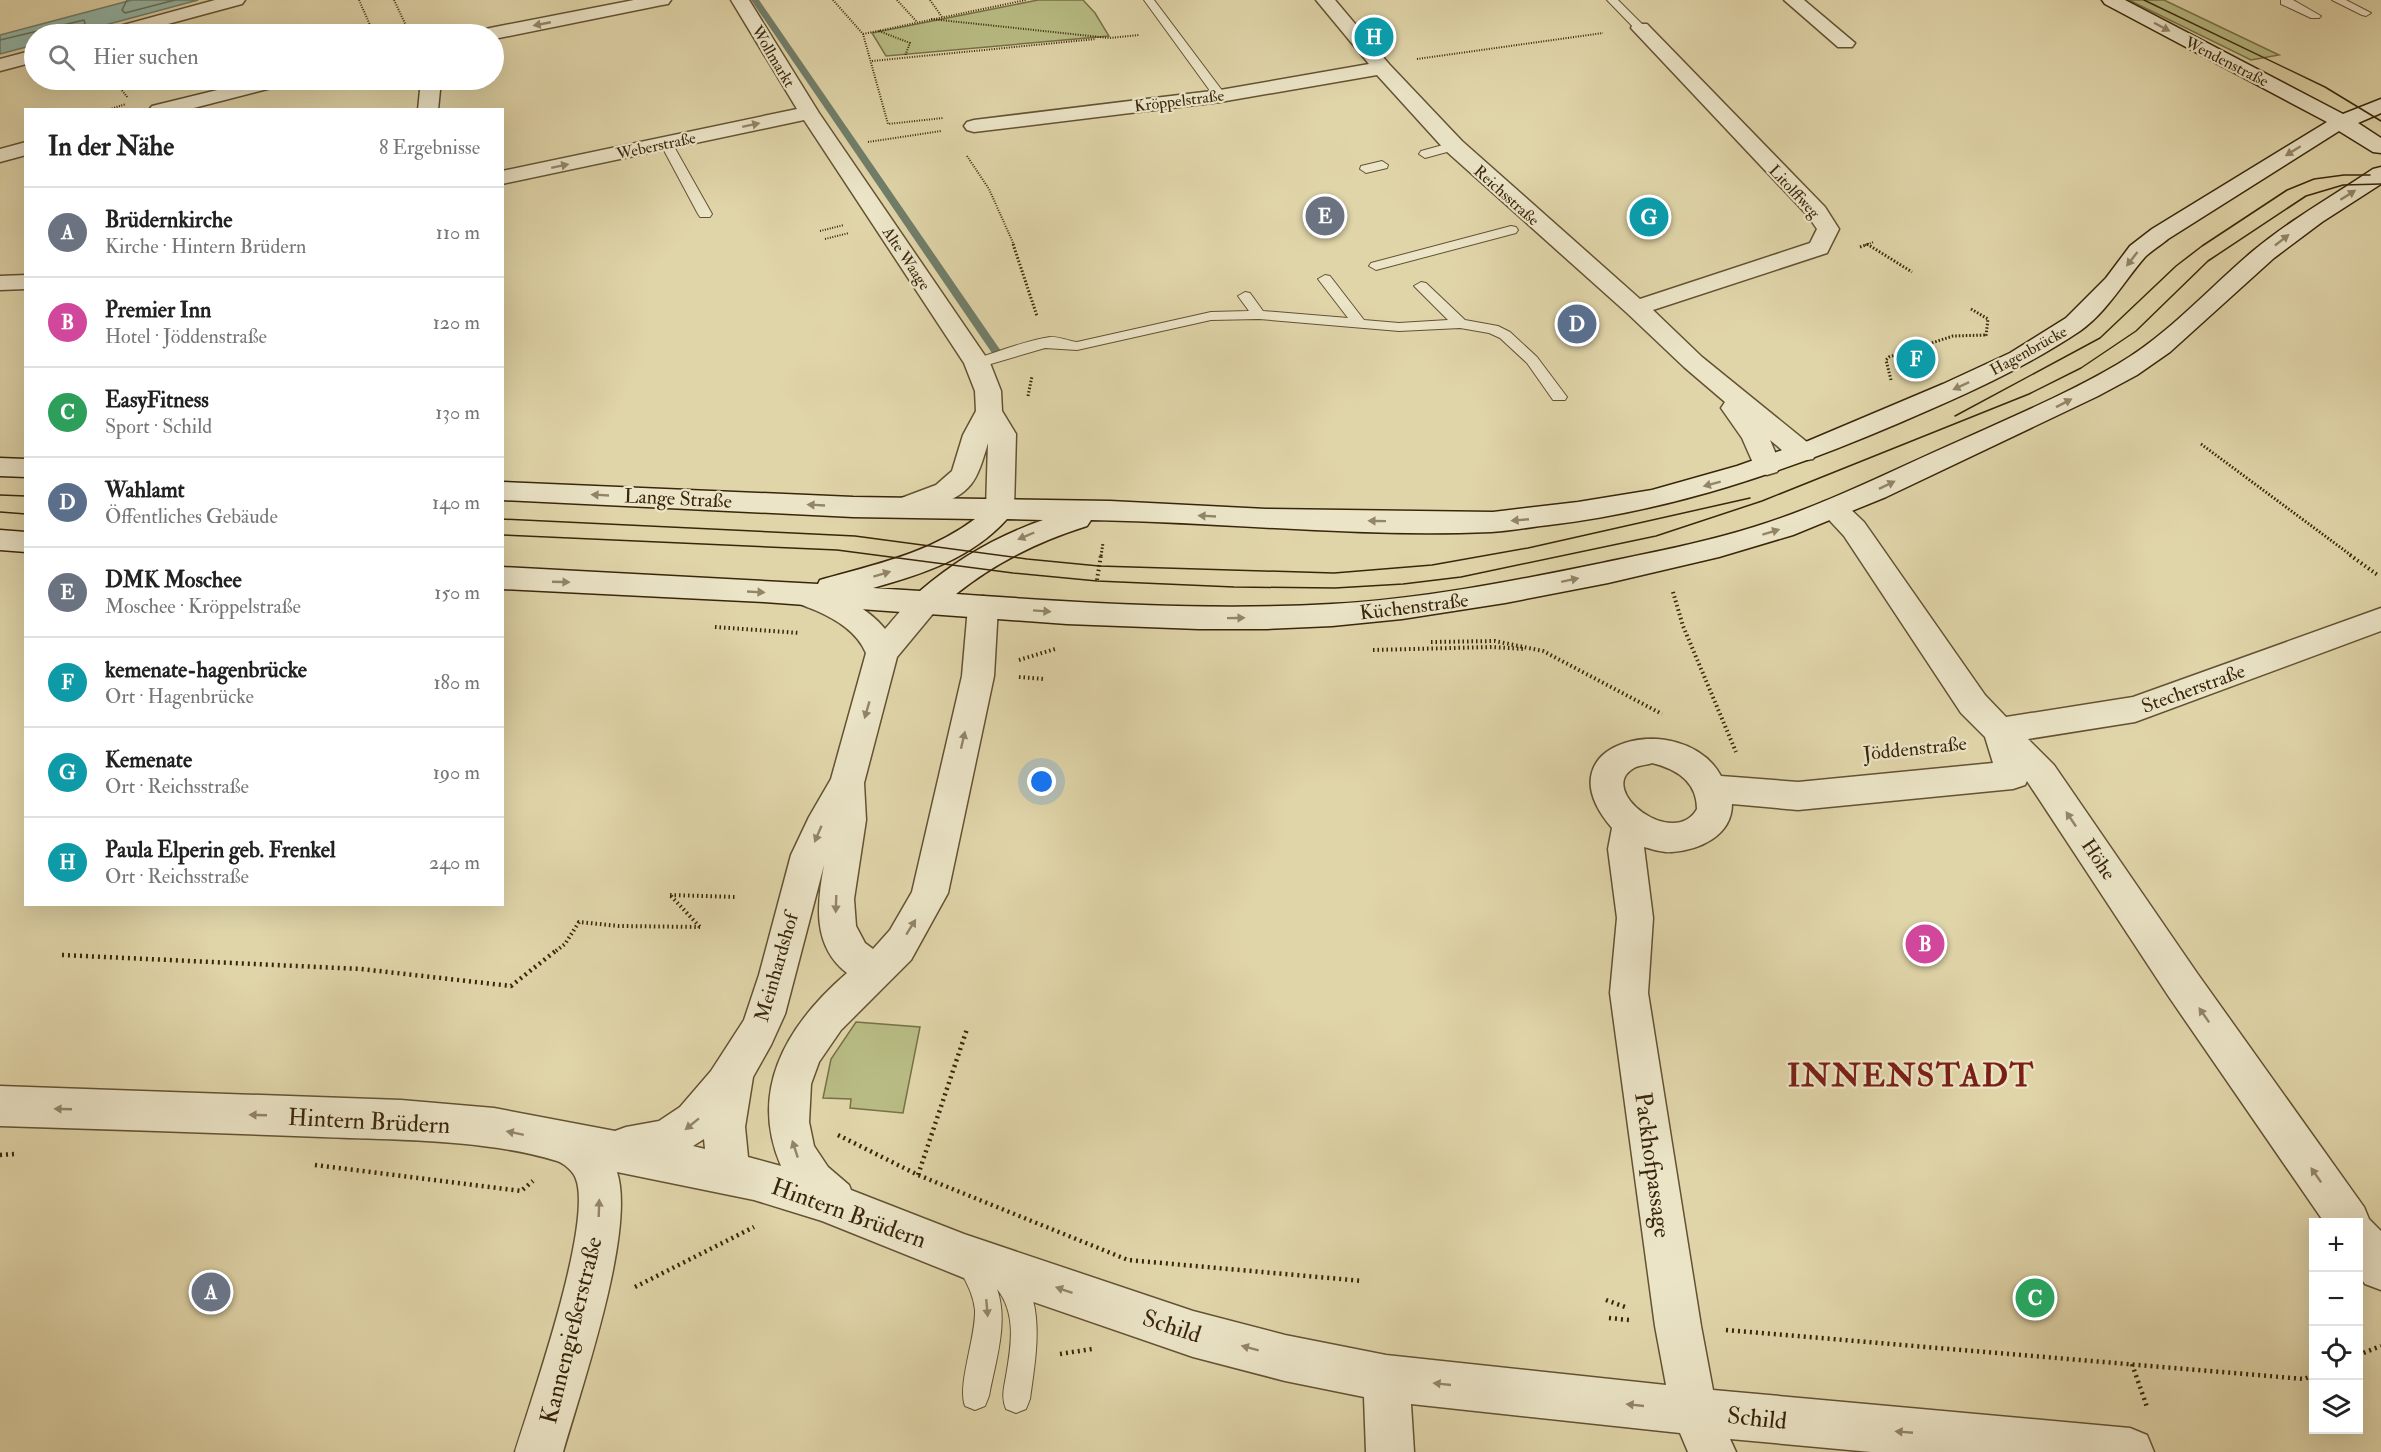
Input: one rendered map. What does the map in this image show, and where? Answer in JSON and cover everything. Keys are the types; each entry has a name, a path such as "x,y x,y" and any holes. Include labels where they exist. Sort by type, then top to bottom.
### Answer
{"street":[{"path":"148,24 236,0"},
{"path":"504,31 662,0"},
{"name":"Wollmarkt","path":"740,0 808,113"},
{"name":"Reichsstraße","path":"1325,0 1382,68 1454,146 1636,308 1706,374 1803,453"},
{"path":"1793,0 1845,43"},
{"name":"Wendenstraße","path":"2111,0 2344,121 2381,147"},
{"name":"Litolffweg","path":"1636,308 1819,248 1828,229 1818,212 1640,28"},
{"path":"0,66 24,59"},
{"name":"Kröppelstraße","path":"974,126 1220,96 1382,68"},
{"path":"167,108 240,90"},
{"path":"428,108 430,90"},
{"name":"Hagenbrücke","path":"1767,466 1952,390 2054,339 2093,307 2138,251 2160,234 2344,121 2381,105"},
{"name":"Weberstraße","path":"504,178 808,113"},
{"name":"Alte Waage","path":"808,113 825,134 977,363 988,391 989,411 1002,434 1000,509"},
{"path":"0,156 24,149"},
{"path":"1833,508 2052,409 2134,365 2184,328 2252,264 2285,238 2381,174"},
{"path":"0,283 24,282"},
{"name":"Reichsstraße","path":"1706,374 1755,436 1767,466"},
{"path":"906,507 946,492 960,480 989,411"},
{"path":"805,594 856,619 876,639 882,653 926,604 956,577 981,530 1000,509 1106,511 1266,519 1493,522 1541,518 1652,499 1729,479 1767,466"},
{"path":"0,467 24,468"},
{"name":"Lange Straße","path":"504,491 853,507 1000,509"},
{"name":"Lange Straße","path":"853,507 904,522 967,553"},
{"name":"Küchenstraße","path":"983,607 1091,615 1273,617 1385,611 1512,592 1731,544 1779,530 1833,508"},
{"name":"Höhe","path":"1833,508 1854,529 1973,704 2042,776 2183,985 2346,1218"},
{"path":"805,594 967,553 1106,511"},
{"path":"0,540 24,542"},
{"path":"865,1217 829,1196 801,1165 790,1136 787,1107 789,1086 794,1072 818,1030 842,1002 875,973 905,938 930,893 978,676 983,607 982,568 967,553"},
{"path":"504,578 805,594 983,607"},
{"name":"Stecherstraße","path":"1999,731 2135,709 2381,619"},
{"name":"Meinhardshof","path":"875,973 852,955 840,936 837,926 837,886 849,820 847,783 882,653"},
{"name":"Jöddenstraße","path":"1713,789 1798,796 2013,776 1999,731"},
{"path":"1652,750 1673,754 1697,769 1713,789 1716,804 1713,816 1705,826 1694,833 1679,837 1662,837 1630,824 1615,811 1607,795 1605,780 1610,767 1621,757 1636,751 1652,750"},
{"name":"Meinhardshof","path":"572,1144 637,1146 652,1144 679,1134 698,1119 712,1102 748,1050 766,1013 810,855 829,810 847,783"},
{"name":"Packhofpassage","path":"1630,824 1626,849 1635,918 1629,993 1678,1326 1703,1432"},
{"path":"733,1174 726,1160 724,1146 725,1117 731,1086 748,1050"},
{"name":"Hintern Brüdern","path":"0,1106 401,1120 494,1128 733,1174 797,1191 964,1256"},
{"name":"Kannengießerstraße","path":"539,1452 580,1313 597,1228 599,1196 593,1168 583,1153 572,1144"},
{"path":"2363,1243 2381,1268"},
{"name":"Schild","path":"964,1256 1193,1334 1285,1358 1386,1378 1703,1432 2140,1433"},
{"path":"1386,1378 1390,1452"}],"lane":[{"name":"Litolffweg","path":"1612,0 1640,28"},
{"path":"2288,0 2285,2 2315,16"},
{"path":"2337,0 2366,13"},
{"path":"1149,1 1220,96"},
{"path":"666,143 705,213"},
{"path":"1425,154 1454,146"},
{"path":"1366,169 1382,165"},
{"path":"1376,266 1511,230"},
{"path":"1325,279 1360,324"},
{"path":"1421,286 1460,324"},
{"path":"1245,296 1259,315"},
{"path":"977,363 1040,343 1077,346 1211,316 1259,315 1399,327 1460,324 1493,329 1505,335 1532,360 1559,397"},
{"path":"964,1256 978,1275 988,1311 975,1396"},
{"path":"964,1256 1006,1278 1022,1303 1024,1328 1016,1399"}],"path":[{"path":"359,0 369,24"},
{"path":"394,0 405,24"},
{"path":"833,0 863,34 888,124 937,118"},
{"path":"897,0 917,22"},
{"path":"930,0 942,17"},
{"path":"863,34 1026,0"},
{"path":"931,20 1109,38"},
{"path":"1382,68 1402,61 1640,28"},
{"path":"878,30 910,43 905,56"},
{"path":"872,61 1171,31"},
{"path":"122,90 131,102"},
{"path":"867,142 943,131"},
{"path":"965,154 980,170 990,191 1017,253 1038,317"},
{"path":"820,231 847,224"},
{"path":"825,239 853,232"},
{"path":"1874,242 1866,244 1912,272"},
{"path":"1971,309 1989,319"},
{"path":"1889,357 1953,336 1996,335"},
{"path":"2200,444 2380,577"},
{"path":"1091,615 1106,511"},
{"path":"1670,585 1683,626 1729,736"},
{"path":"1543,651 1665,715"},
{"path":"1019,677 1044,679"},
{"path":"1726,747 1747,756"},
{"path":"62,955 361,969 512,986 565,944 579,922 619,926 700,927 670,895 737,897"},
{"path":"918,1175 967,1029"},
{"path":"787,1107 806,1119 918,1175 1128,1260 1363,1281"},
{"path":"302,1163 521,1191"},
{"path":"580,1313 723,1245 769,1219 797,1191"},
{"path":"1678,1326 2304,1379 2309,1377"},
{"path":"2363,1353 2381,1346"},
{"path":"2132,1364 2140,1433"}],"green space":[{"path":"1038,0 1083,0 1095,13 1109,36 886,56 872,33"},
{"path":"2129,0 2164,0 2279,55 2251,60"},
{"path":"856,1022 920,1027 903,1113 850,1108 851,1099 823,1098 831,1059"}],"water":[{"path":"132,0 198,0 109,24 41,24"},
{"path":"24,29 24,48 0,54 0,35"}],"waterway":[{"path":"755,0 996,351"}],"tram line":[{"path":"2144,0 2325,87 2381,121"},
{"path":"1955,416 2100,338 2176,266 2202,246 2287,190 2314,179 2344,175 2370,175"},
{"path":"504,535 837,550 1013,573 1097,581 1234,587 1335,588 1403,584 1461,577 1656,536 1762,501 2029,394 2081,368 2136,331 2208,261 2306,196 2343,185 2381,184"},
{"path":"0,495 24,496"},
{"path":"504,519 855,536 1027,559 1099,566 1334,573 1432,565 1528,548 1750,498"},
{"path":"0,512 24,514"}],"place":[{"name":"Paula Elperin geb. Frenkel","path":"1374,37"},
{"name":"DMK Moschee","path":"1325,216"},
{"name":"Kemenate","path":"1649,217"},
{"name":"Wahlamt","path":"1577,324"},
{"name":"kemenate-hagenbrücke","path":"1916,359"},
{"name":"Premier Inn","path":"1925,944"},
{"name":"Brüdernkirche","path":"211,1292"},
{"name":"EasyFitness","path":"2035,1298"}],"district":[{"name":"INNENSTADT","path":"1911,1075"}]}
